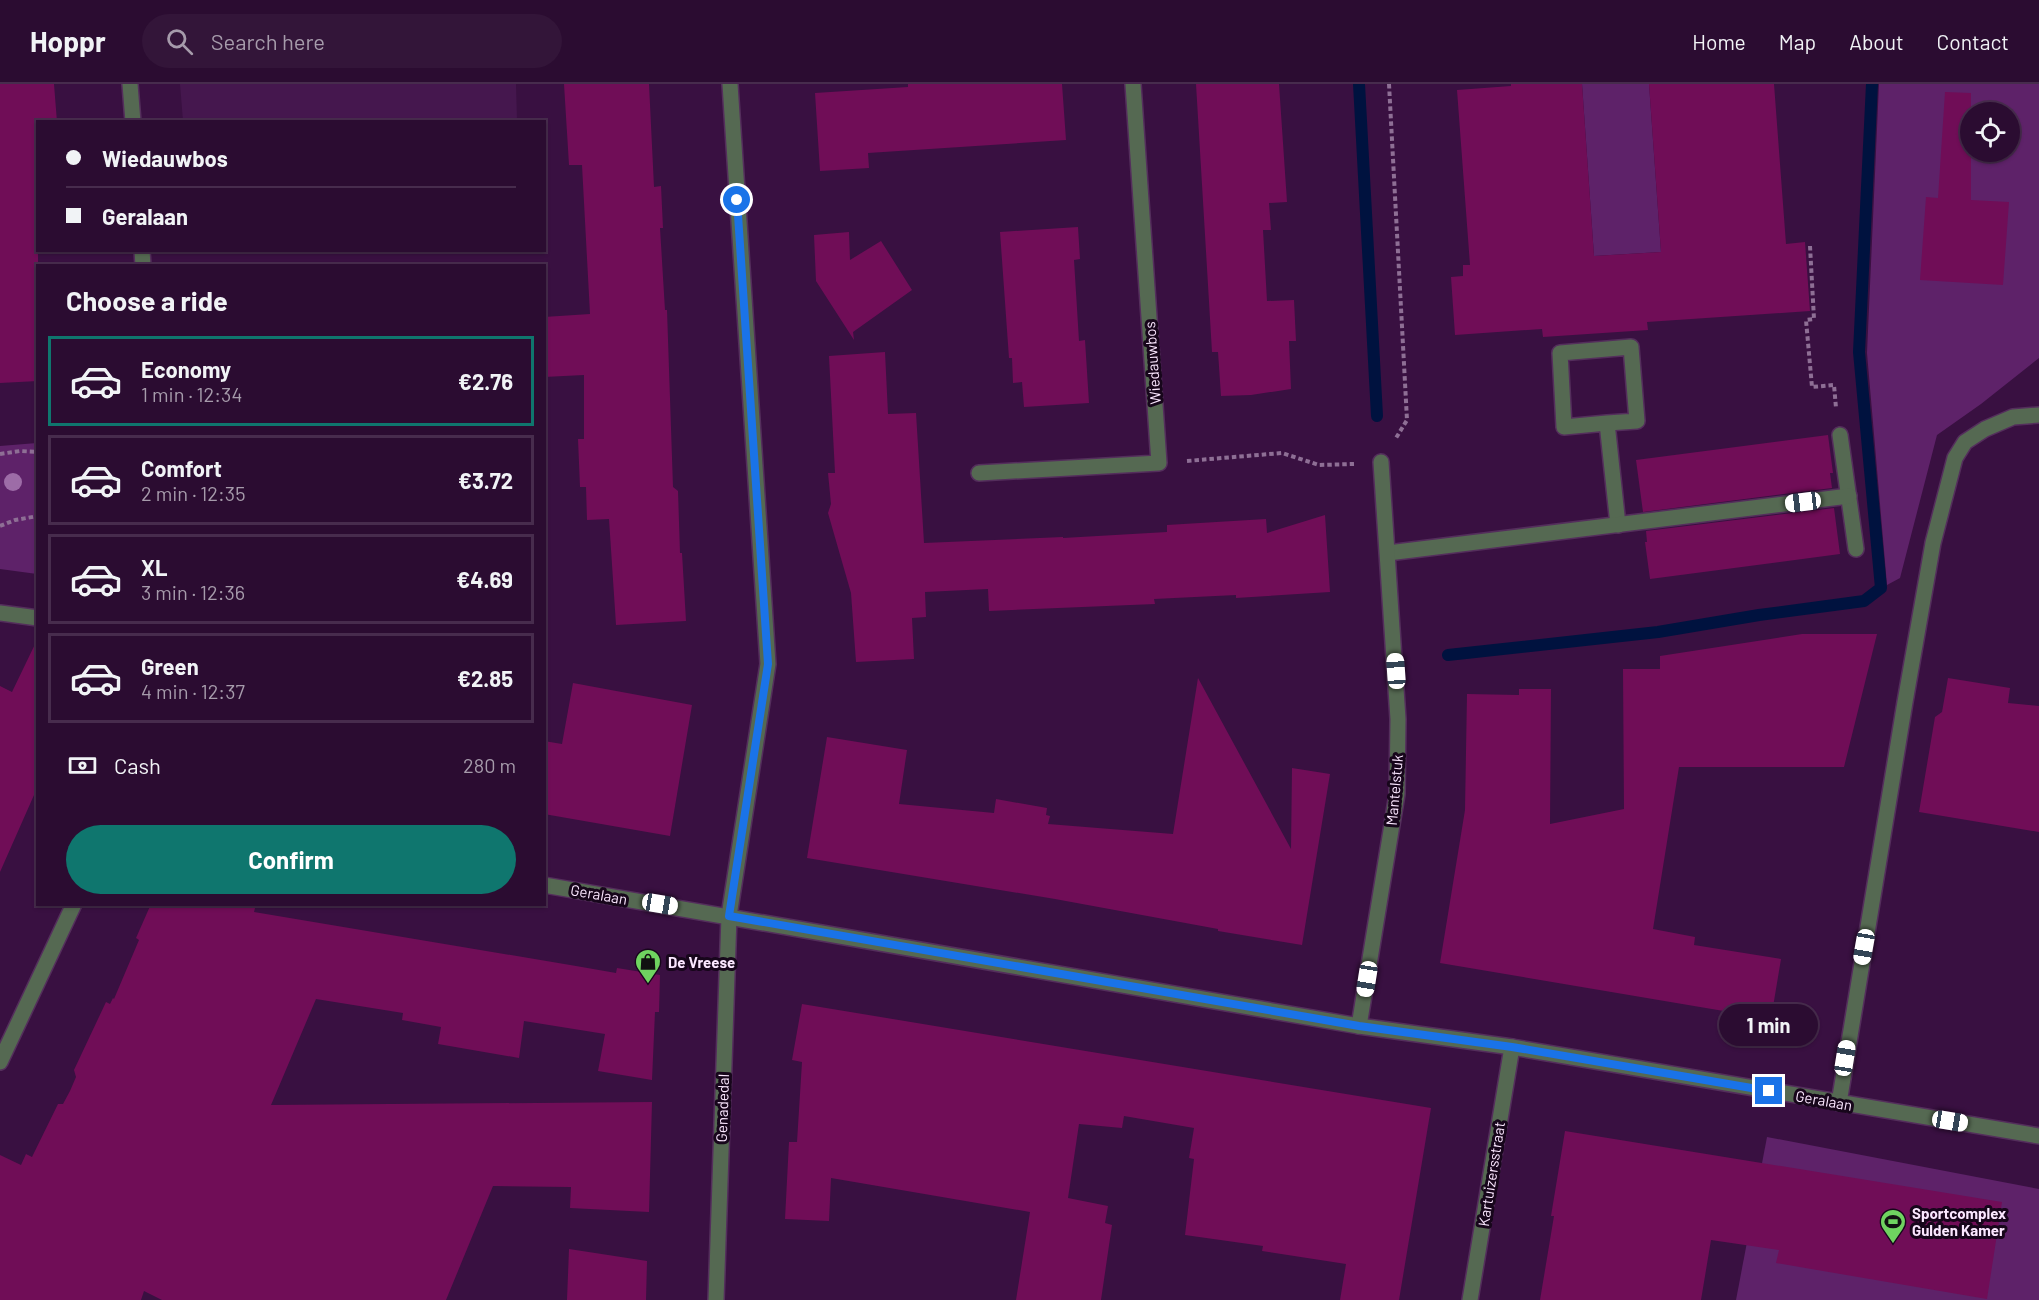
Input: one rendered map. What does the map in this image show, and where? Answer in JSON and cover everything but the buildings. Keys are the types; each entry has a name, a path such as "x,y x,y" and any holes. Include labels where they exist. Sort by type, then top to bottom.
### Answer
{"street":[{"path":"130,84 133,120"},
{"path":"729,916 768,664 730,84"},
{"name":"Wiedauwbos","path":"1133,84 1159,463"},
{"path":"1631,347 1637,421 1606,423 1563,427 1560,353 1631,347"},
{"path":"1839,1102 1931,554 1954,458 1965,442 1985,429 2013,417 2039,415"},
{"path":"1606,423 1618,525"},
{"path":"1840,435 1856,549"},
{"name":"Mantelstuk","path":"1359,1026 1397,794 1398,719 1381,462"},
{"path":"979,473 1159,463"},
{"path":"1388,553 1849,496"},
{"path":"0,613 36,618"},
{"name":"Geralaan","path":"546,885 1359,1026 1512,1047 2039,1136"},
{"path":"0,1062 73,906"},
{"name":"Genadedal","path":"716,1300 729,916"},
{"name":"Kartuizersstraat","path":"1470,1300 1512,1047"}],"path":[{"path":"1159,463 1282,453 1320,465 1381,462 1407,420 1389,84"},
{"path":"1810,246 1814,319 1806,320 1812,387 1834,385 1840,435"},
{"path":"0,454 20,451 36,452"},
{"path":"0,526 15,520 36,516"}],"shaded area":[{"path":"180,84 516,84 517,120 183,120"},
{"path":"1582,84 1649,84 1661,252 1594,256"},
{"path":"1879,84 2039,84 2039,358 1937,435 1900,578 1887,585 1867,353"},
{"path":"36,443 36,574 0,569 0,446"},
{"name":"Sportcomplex Gulden Kamer","path":"1767,1137 2039,1189 2039,1300 1736,1300"}],"waterway":[{"path":"1359,84 1377,416"},
{"path":"1448,655 1658,632 1864,601 1881,588 1859,352 1872,84"}],"place":[{"name":"De Vreese","path":"648,985"},
{"name":"Sportcomplex Gulden Kamer","path":"1893,1245"}],"route":[{"path":"737,200 768,664 729,916 1359,1026 1512,1047 1769,1091"}]}
